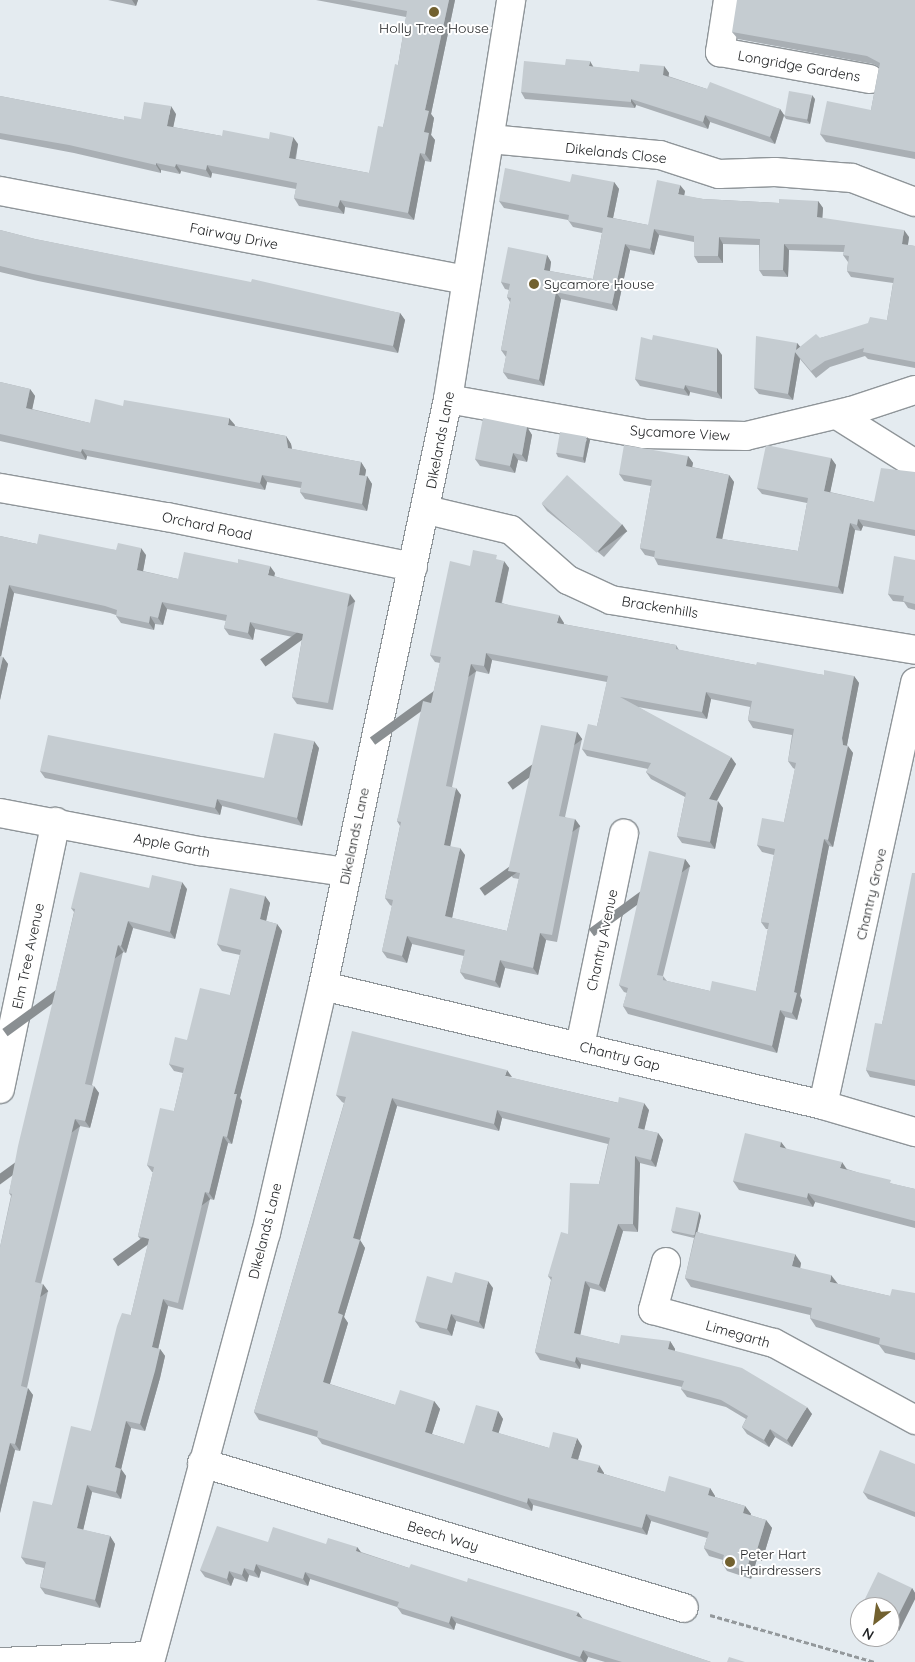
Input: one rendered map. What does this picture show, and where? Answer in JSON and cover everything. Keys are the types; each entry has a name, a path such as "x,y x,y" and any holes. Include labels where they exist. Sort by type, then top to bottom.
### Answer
{"street":[{"name":"Dikelands Lane","path":"151,1659 202,1463 266,1233 323,986 346,872 426,510 448,398 511,0"},
{"name":"Longridge Gardens","path":"728,0 720,52 870,79"},
{"name":"Dikelands Close","path":"490,139 660,155 719,174 775,172 852,178 915,202"},
{"name":"Fairway Drive","path":"0,190 467,280"},
{"name":"Sycamore View","path":"448,398 644,434 746,436 844,413 915,390"},
{"path":"844,413 915,464"},
{"name":"Orchard Road","path":"0,488 413,567"},
{"name":"Brackenhills","path":"426,510 511,530 568,580 611,600 915,650"},
{"name":"Chantry Grove","path":"823,1105 915,682"},
{"name":"Apple Garth","path":"0,814 56,822 200,851 346,872"},
{"name":"Elm Tree Avenue","path":"0,1089 56,822"},
{"name":"Chantry Avenue","path":"580,1046 624,833"},
{"name":"Chantry Gap","path":"323,986 823,1105 915,1132"},
{"name":"Limegarth","path":"666,1262 653,1310 774,1343 915,1420"},
{"name":"Beech Way","path":"202,1463 684,1608"},
{"path":"0,1662 151,1659"}],"path":[{"path":"684,1608 875,1662"}],"building":[{"path":"349,0 449,0 425,110 429,111 424,132 429,133 425,154 420,153 408,213 340,200 338,207 294,198 297,183 207,165 206,170 176,164 175,167 156,163 156,165 69,145 0,133 0,96 124,120 124,116 141,119 144,102 171,106 167,126 222,136 223,130 269,139 270,132 293,137 289,158 369,173 378,126 383,127 395,64 398,65 407,11"},
{"path":"737,0 915,0 915,152 820,134 827,101 871,110 880,63 867,56 732,32"},
{"path":"566,59 590,61 589,66 639,72 640,64 664,66 663,75 707,89 710,82 780,109 770,137 705,115 703,122 631,99 631,102 521,92 524,61 565,65"},
{"path":"789,91 812,95 807,120 785,116"},
{"path":"505,168 570,182 572,174 614,182 607,217 648,225 657,180 680,185 678,194 703,199 779,203 779,199 818,201 817,217 904,230 902,244 915,246 915,362 863,352 864,348 825,361 811,371 795,352 788,394 754,388 756,336 797,343 796,350 816,334 820,338 868,323 870,317 887,320 894,278 847,271 849,256 843,255 845,245 784,244 783,270 759,270 760,239 719,237 718,256 694,256 694,236 654,229 650,249 625,244 612,304 556,292 539,380 503,372 507,351 501,350 511,298 507,297 510,284 501,282 508,247 547,255 544,270 593,279 603,228 568,221 569,215 499,201"},
{"path":"0,230 35,239 251,282 252,279 400,313 393,346 0,266"},
{"path":"653,335 717,348 717,392 685,385 684,389 635,379 641,337 652,340"},
{"path":"0,382 30,389 26,408 90,423 95,399 123,406 124,400 229,418 228,425 286,436 288,448 361,462 359,475 367,476 362,504 300,492 302,482 262,475 260,483 82,449 81,452 0,434"},
{"path":"483,418 527,427 522,455 513,453 510,466 475,459"},
{"path":"560,432 587,437 583,457 556,453"},
{"path":"624,445 688,456 686,466 729,475 716,538 798,551 808,498 757,488 766,445 831,458 824,491 874,502 881,468 915,472 915,530 858,519 857,525 850,523 838,587 654,558 655,551 640,548 652,480 619,474"},
{"path":"567,475 622,525 597,553 542,503"},
{"path":"39,534 116,550 118,543 141,548 137,570 178,579 184,552 238,563 238,559 270,566 268,575 350,594 328,703 292,697 303,634 250,622 248,633 224,628 227,615 162,602 158,618 150,616 149,623 116,616 117,610 105,606 9,585 0,629 0,536 37,544"},
{"path":"473,550 497,555 496,559 504,561 495,602 559,615 557,623 676,645 676,649 756,665 757,662 824,675 824,670 854,676 842,738 843,745 848,746 828,840 824,839 794,992 797,993 792,1013 780,1010 772,1046 623,1006 628,988 619,985 649,851 685,859 657,975 663,976 663,980 710,991 712,981 756,991 769,923 761,922 775,849 757,845 762,818 784,822 796,763 788,761 794,729 748,720 752,701 706,692 702,712 620,697 731,757 709,799 718,801 710,842 677,836 686,793 646,772 651,763 582,749 588,724 597,726 608,676 486,653 484,666 471,664 446,786 456,788 444,845 460,848 445,916 507,931 520,873 508,871 541,725 577,732 559,816 575,819 552,935 540,933 533,968 500,960 495,981 460,972 465,950 407,936 402,956 382,951 393,900 385,898 401,822 397,821 423,701 431,703 441,657 430,655 450,561 470,566"},
{"path":"894,556 915,560 915,604 903,601 904,596 888,594"},
{"path":"0,656 3,657 0,670"},
{"path":"274,733 314,741 297,818 217,799 215,808 40,771 48,735 264,778"},
{"path":"80,872 149,888 152,875 182,882 170,932 128,921 121,946 118,945 85,1084 94,1086 85,1121 75,1119 35,1282 43,1284 21,1386 28,1388 15,1444 10,1443 0,1485 0,1247 12,1194 9,1193 18,1146 75,909 71,908"},
{"path":"912,873 915,873 915,1080 866,1070 875,1023 882,1024"},
{"path":"230,888 265,896 260,919 277,924 234,1094 237,1094 227,1137 223,1136 209,1193 205,1192 178,1303 163,1299 152,1347 160,1349 140,1424 126,1421 115,1467 121,1469 116,1492 87,1485 77,1528 110,1536 95,1600 40,1587 46,1562 21,1557 33,1501 52,1505 71,1426 91,1431 117,1326 122,1313 131,1315 149,1239 138,1236 154,1167 147,1165 160,1108 174,1111 184,1068 169,1064 175,1037 187,1040 200,988 230,995 241,950 217,944"},
{"path":"352,1031 507,1070 505,1076 618,1103 619,1097 644,1103 638,1128 658,1133 651,1160 635,1156 633,1224 618,1224 599,1285 585,1281 574,1333 619,1344 621,1335 670,1341 668,1349 742,1368 807,1407 787,1440 770,1429 764,1440 742,1427 748,1416 721,1400 681,1389 684,1381 576,1357 575,1362 535,1352 552,1277 548,1276 561,1232 568,1234 570,1183 599,1184 610,1138 497,1110 494,1124 392,1098 353,1238 360,1240 338,1313 343,1315 323,1382 395,1405 400,1390 434,1401 425,1432 464,1444 476,1405 498,1411 492,1431 549,1448 553,1432 577,1438 571,1458 599,1465 597,1472 665,1492 669,1476 710,1488 708,1495 745,1506 743,1513 766,1520 756,1553 752,1552 746,1571 722,1563 724,1555 704,1548 709,1532 646,1514 642,1528 528,1498 527,1503 317,1437 318,1431 254,1412 346,1097 336,1095"},
{"path":"745,1133 781,1142 780,1147 842,1162 840,1168 891,1180 890,1183 915,1189 915,1221 808,1193 807,1198 733,1181"},
{"path":"676,1207 699,1212 694,1235 671,1230"},
{"path":"696,1232 795,1254 792,1266 831,1275 830,1282 890,1296 892,1289 915,1293 915,1353 879,1344 880,1338 810,1318 812,1308 685,1278"},
{"path":"455,1272 488,1281 479,1322 451,1314 447,1329 415,1321 427,1276 452,1283"},
{"path":"880,1450 915,1464 915,1512 863,1492"},
{"path":"217,1526 268,1542 273,1527 326,1544 328,1538 357,1547 356,1551 409,1568 411,1564 467,1582 468,1578 578,1612 576,1616 711,1662 622,1662 583,1650 580,1657 451,1616 449,1623 397,1607 399,1602 305,1572 303,1579 256,1564 254,1571 244,1568 242,1575 229,1571 227,1579 200,1570"},
{"path":"878,1572 912,1588 900,1612 900,1597 866,1597"},
{"path":"729,1657 745,1662 727,1662"}],"place":[{"name":"Holly Tree House","path":"434,12"},
{"name":"Sycamore House","path":"534,284"},
{"name":"Peter Hart Hairdressers","path":"730,1562"}]}
